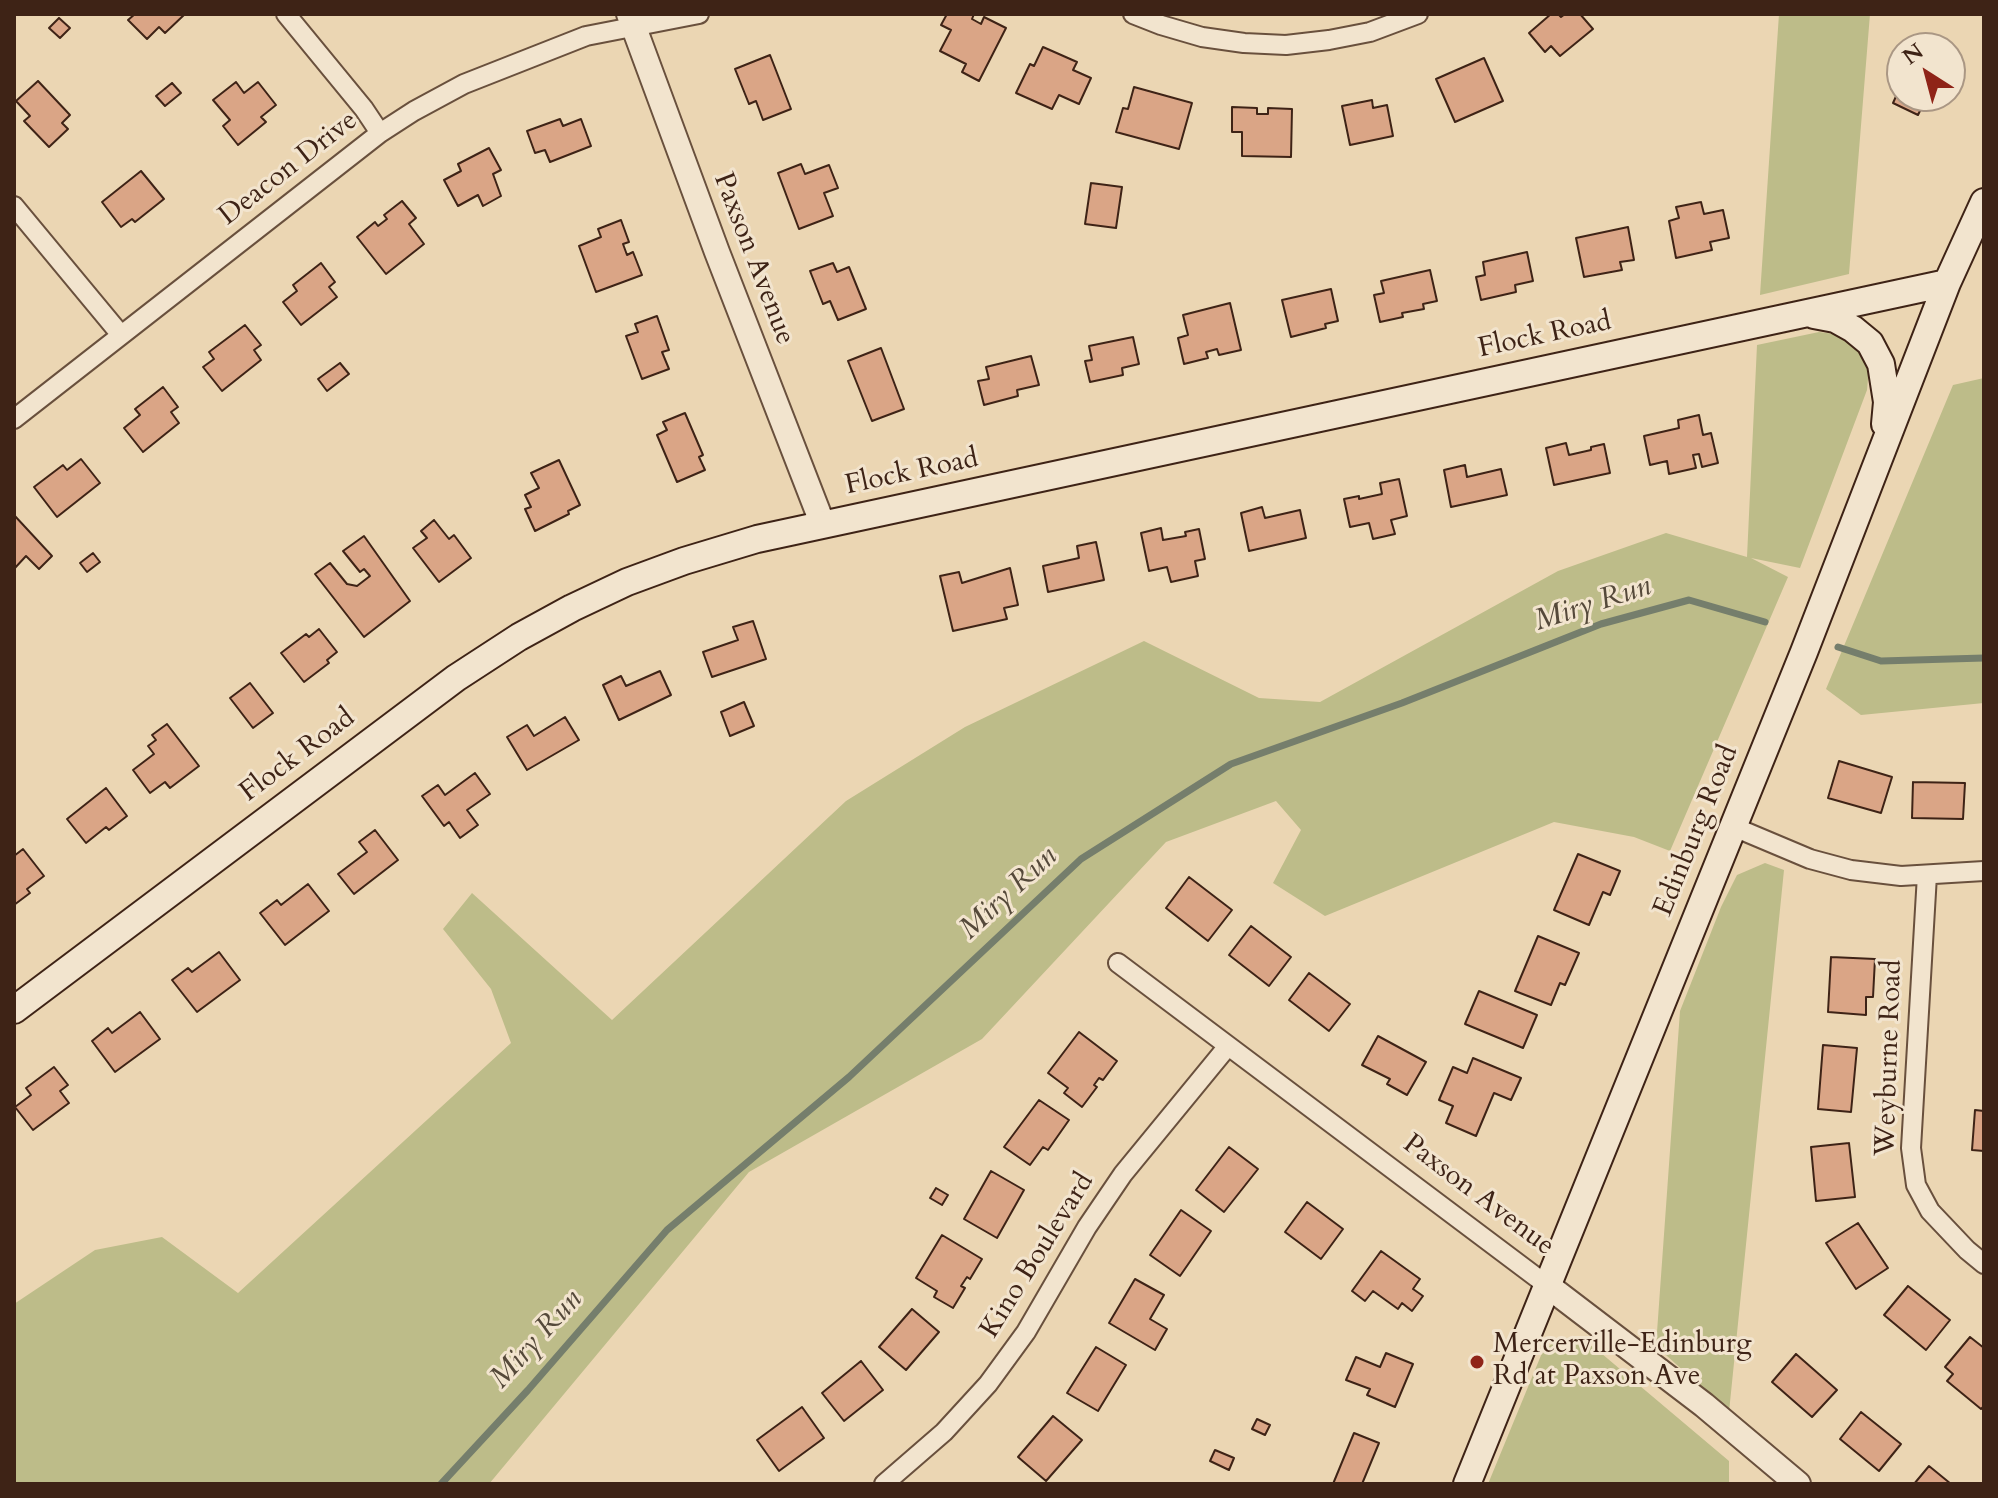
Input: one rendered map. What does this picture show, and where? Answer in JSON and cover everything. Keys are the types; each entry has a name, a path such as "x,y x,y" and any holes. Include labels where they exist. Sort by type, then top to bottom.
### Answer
{"main road":[{"name":"Edinburg Road","path":"1467,1484 1734,827 1947,283 1984,202"},
{"name":"Flock Road","path":"14,1010 456,678 519,637 627,582 757,539 1947,283"},
{"path":"1806,314 1835,319 1870,343 1881,364 1887,402 1883,446"}],"street":[{"path":"286,14 355,97 380,133"},
{"name":"Deacon Drive","path":"14,419 380,133 414,111 464,84 632,20 699,14"},
{"path":"1133,14 1202,37 1286,45 1370,32 1418,14"},
{"name":"Paxson Avenue","path":"632,20 717,252 823,525"},
{"path":"14,206 121,335"},
{"path":"1734,827 1810,859 1851,870 1901,876 1984,871"},
{"name":"Weyburne Road","path":"1927,875 1911,1148 1916,1185 1930,1211 1984,1264"},
{"name":"Paxson Avenue","path":"1118,963 1704,1405 1798,1484"},
{"name":"Kino Boulevard","path":"884,1484 944,1432 988,1384 1026,1332 1087,1227 1123,1174 1228,1046"}],"shaded area":[{"path":"1779,14 1870,14 1849,274 1760,295"},
{"path":"1819,332 1842,335 1862,350 1869,368 1867,390 1800,568 1751,558 1788,577 1670,851 1634,837 1554,822 1325,916 1273,883 1301,830 1276,801 1166,842 982,1039 749,1172 489,1484 14,1484 14,1304 95,1250 162,1237 238,1293 511,1043 491,989 443,929 472,893 612,1020 846,801 965,727 1144,641 1259,698 1320,702 1558,571 1666,533 1747,557 1757,345"},
{"path":"1984,378 1984,703 1861,715 1826,689 1953,385"},
{"path":"1765,863 1784,870 1729,1412 1656,1346 1680,1011 1737,875"},
{"path":"1575,1337 1595,1348 1729,1461 1729,1484 1488,1484 1542,1353 1557,1339"}],"building":[{"path":"135,14 185,14 165,33 159,27 147,39 128,20"},
{"path":"947,14 974,14 972,19 981,24 984,17 1006,28 979,81 962,72 966,64 940,51 951,30 941,25"},
{"path":"1551,14 1561,17 1580,14 1593,29 1560,56 1551,46 1545,52 1529,33"},
{"path":"59,18 70,28 60,38 49,28"},
{"path":"1043,47 1077,62 1073,70 1091,78 1079,104 1059,95 1052,109 1016,93 1030,64 1034,66"},
{"path":"770,55 791,109 763,120 756,101 749,104 735,69"},
{"path":"1484,58 1503,101 1455,122 1436,79"},
{"path":"38,81 70,115 62,123 68,129 49,147 24,121 30,116 16,101"},
{"path":"236,82 244,93 258,82 276,105 261,117 266,122 238,145 223,126 230,120 213,100"},
{"path":"172,83 181,93 165,106 156,96"},
{"path":"1134,87 1192,103 1179,149 1116,132 1123,108 1128,109"},
{"path":"1372,100 1373,108 1387,105 1393,136 1350,145 1342,106"},
{"path":"1232,107 1257,108 1257,114 1268,114 1268,108 1292,109 1291,157 1242,156 1242,132 1232,132"},
{"path":"560,119 563,126 581,119 591,146 550,162 545,150 535,153 527,131"},
{"path":"489,148 501,170 493,174 501,196 483,206 478,195 458,206 444,180 461,171 458,164"},
{"path":"801,164 805,174 829,165 838,188 824,193 833,216 799,229 778,173"},
{"path":"141,171 164,199 135,222 132,219 121,227 102,202"},
{"path":"1091,183 1122,187 1116,228 1085,224"},
{"path":"402,201 416,218 409,224 424,244 386,274 357,237 375,222 378,226 387,219 384,215"},
{"path":"1701,202 1704,214 1723,210 1729,238 1710,242 1712,250 1676,258 1669,221 1679,218 1676,207"},
{"path":"621,220 629,242 623,244 627,255 633,252 642,275 596,292 579,246 601,237 598,229"},
{"path":"1628,227 1634,260 1620,262 1622,270 1584,277 1576,238"},
{"path":"1527,252 1533,281 1515,285 1516,292 1481,300 1476,277 1485,275 1483,262"},
{"path":"321,263 335,282 329,287 337,297 301,325 283,302 297,291 293,285"},
{"path":"833,263 837,272 849,267 866,309 838,320 830,301 823,304 810,271"},
{"path":"1430,270 1437,301 1423,304 1424,309 1402,313 1403,317 1380,322 1374,295 1384,293 1381,281"},
{"path":"1331,289 1338,321 1325,324 1326,328 1291,337 1282,300"},
{"path":"1230,303 1241,350 1219,355 1217,349 1206,352 1208,358 1184,364 1178,338 1188,335 1183,315"},
{"path":"657,316 669,350 662,352 669,369 642,379 626,336 638,332 635,324"},
{"path":"245,325 261,345 254,350 261,360 222,391 203,367 214,359 209,352"},
{"path":"1133,337 1139,364 1122,368 1123,375 1090,382 1085,361 1092,360 1089,346"},
{"path":"881,348 904,409 872,421 848,361"},
{"path":"1031,356 1039,385 1017,390 1018,396 984,405 978,381 989,379 986,367"},
{"path":"340,363 349,374 327,391 318,379"},
{"path":"163,387 178,407 171,412 179,423 143,452 124,428 140,415 135,409"},
{"path":"685,413 703,455 699,457 705,470 677,482 657,435 667,430 663,422"},
{"path":"1699,415 1703,435 1711,433 1718,463 1702,467 1699,454 1693,455 1696,468 1669,474 1667,461 1650,465 1644,436 1679,428 1678,420"},
{"path":"1566,443 1569,455 1604,444 1610,473 1554,485 1546,448"},
{"path":"81,459 100,483 57,517 34,487 63,465 67,470"},
{"path":"559,460 580,505 535,531 525,509 531,507 525,495 539,488 531,473"},
{"path":"1465,465 1467,477 1501,469 1507,495 1451,507 1444,470"},
{"path":"1399,479 1407,516 1391,520 1395,534 1373,539 1369,523 1350,527 1344,499 1382,494 1380,483"},
{"path":"1262,507 1265,518 1300,510 1306,538 1249,551 1241,513"},
{"path":"14,515 52,556 39,569 26,556 14,569"},
{"path":"434,520 449,539 454,535 471,558 439,582 413,548 427,538 421,531"},
{"path":"1161,528 1163,540 1186,536 1185,532 1199,529 1205,559 1195,561 1198,576 1171,582 1167,567 1149,571 1141,533"},
{"path":"364,536 410,601 364,637 315,574 330,563 347,584 357,586 370,576 364,569 360,572 343,551"},
{"path":"1096,542 1104,580 1048,592 1043,566 1079,558 1077,546"},
{"path":"93,553 100,562 87,572 80,563"},
{"path":"1010,568 1018,605 1004,608 1007,619 953,631 940,576 959,572 962,583"},
{"path":"753,621 766,659 712,677 703,652 738,640 733,627"},
{"path":"319,629 337,652 327,660 329,663 304,682 281,653 306,634 309,637"},
{"path":"660,671 671,695 619,720 603,685 621,676 626,686"},
{"path":"250,683 273,713 253,728 230,698"},
{"path":"744,702 754,726 730,736 721,712"},
{"path":"565,717 579,740 527,770 507,737 527,725 534,736"},
{"path":"167,724 199,766 170,788 165,782 150,793 133,770 154,754 148,746 156,740 152,735"},
{"path":"1839,761 1892,777 1881,813 1828,798"},
{"path":"475,773 490,794 467,810 478,825 460,838 449,822 444,826 422,796 438,785 445,795"},
{"path":"1913,782 1965,783 1963,819 1912,818"},
{"path":"106,788 127,816 86,843 67,819"},
{"path":"375,830 398,860 354,894 338,874 367,852 359,842"},
{"path":"23,849 44,876 27,889 30,893 14,905 14,856"},
{"path":"1578,854 1620,871 1610,895 1603,892 1589,925 1554,910"},
{"path":"1189,877 1232,910 1208,941 1166,908"},
{"path":"308,884 329,911 285,945 260,913 277,900 281,905"},
{"path":"1251,926 1291,957 1269,986 1229,955"},
{"path":"1538,936 1579,953 1565,985 1560,983 1551,1005 1515,991"},
{"path":"219,952 240,980 197,1012 172,980 188,968 192,972"},
{"path":"1831,957 1875,959 1873,997 1866,997 1866,1015 1828,1012"},
{"path":"1309,973 1350,1004 1329,1031 1289,1000"},
{"path":"1479,991 1537,1015 1523,1048 1465,1024"},
{"path":"140,1012 160,1039 115,1072 92,1041 108,1028 112,1033"},
{"path":"1079,1032 1117,1061 1103,1080 1099,1078 1094,1085 1097,1087 1082,1107 1064,1093 1068,1088 1048,1073"},
{"path":"1378,1036 1426,1062 1407,1095 1387,1084 1390,1079 1362,1065"},
{"path":"1823,1045 1857,1048 1851,1112 1818,1109"},
{"path":"1473,1058 1521,1078 1511,1100 1494,1093 1476,1136 1446,1123 1453,1106 1439,1100 1453,1067 1467,1073"},
{"path":"54,1067 68,1085 60,1091 69,1103 33,1130 15,1107 31,1095 26,1088"},
{"path":"1039,1100 1069,1120 1048,1150 1043,1147 1030,1165 1004,1147"},
{"path":"1975,1110 1984,1111 1984,1151 1972,1150"},
{"path":"1849,1143 1855,1197 1816,1201 1811,1147"},
{"path":"1229,1147 1258,1169 1224,1212 1196,1190"},
{"path":"991,1171 1024,1190 997,1238 964,1219"},
{"path":"936,1188 948,1195 942,1205 930,1198"},
{"path":"1307,1202 1343,1229 1321,1259 1285,1232"},
{"path":"1181,1210 1211,1231 1180,1276 1150,1255"},
{"path":"1858,1223 1888,1268 1856,1289 1826,1243"},
{"path":"942,1235 982,1259 970,1279 967,1277 961,1286 965,1288 953,1308 934,1297 937,1291 916,1278"},
{"path":"1381,1251 1420,1279 1413,1289 1423,1296 1412,1311 1402,1303 1398,1309 1373,1291 1365,1301 1352,1291"},
{"path":"1135,1279 1164,1295 1150,1319 1167,1329 1155,1350 1109,1323"},
{"path":"1908,1286 1950,1320 1926,1350 1884,1315"},
{"path":"912,1309 939,1332 906,1370 879,1347"},
{"path":"1970,1337 1984,1348 1984,1406 1981,1409 1947,1381 1953,1374 1945,1367"},
{"path":"1096,1347 1126,1365 1098,1411 1067,1393"},
{"path":"1386,1353 1413,1364 1395,1407 1367,1395 1370,1389 1346,1380 1356,1357 1380,1367"},
{"path":"1796,1354 1837,1390 1812,1417 1772,1382"},
{"path":"861,1361 883,1390 844,1421 822,1393"},
{"path":"802,1407 824,1438 779,1471 757,1440"},
{"path":"1861,1412 1901,1444 1879,1471 1840,1439"},
{"path":"1053,1416 1082,1440 1046,1481 1018,1457"},
{"path":"1257,1419 1270,1425 1265,1435 1252,1429"},
{"path":"1354,1433 1379,1443 1362,1484 1333,1484"},
{"path":"1215,1450 1234,1458 1229,1470 1210,1461"},
{"path":"1929,1466 1951,1484 1914,1484"}],"waterway":[{"name":"Miry Run","path":"441,1484 528,1390 667,1230 849,1077 1081,859 1231,764 1402,703 1601,624 1689,600 1765,622"},
{"name":"Miry Run","path":"1838,647 1881,661 1984,658"}],"place":[{"name":"Mercerville-Edinburg Rd at Paxson Ave","path":"1477,1362"}]}
